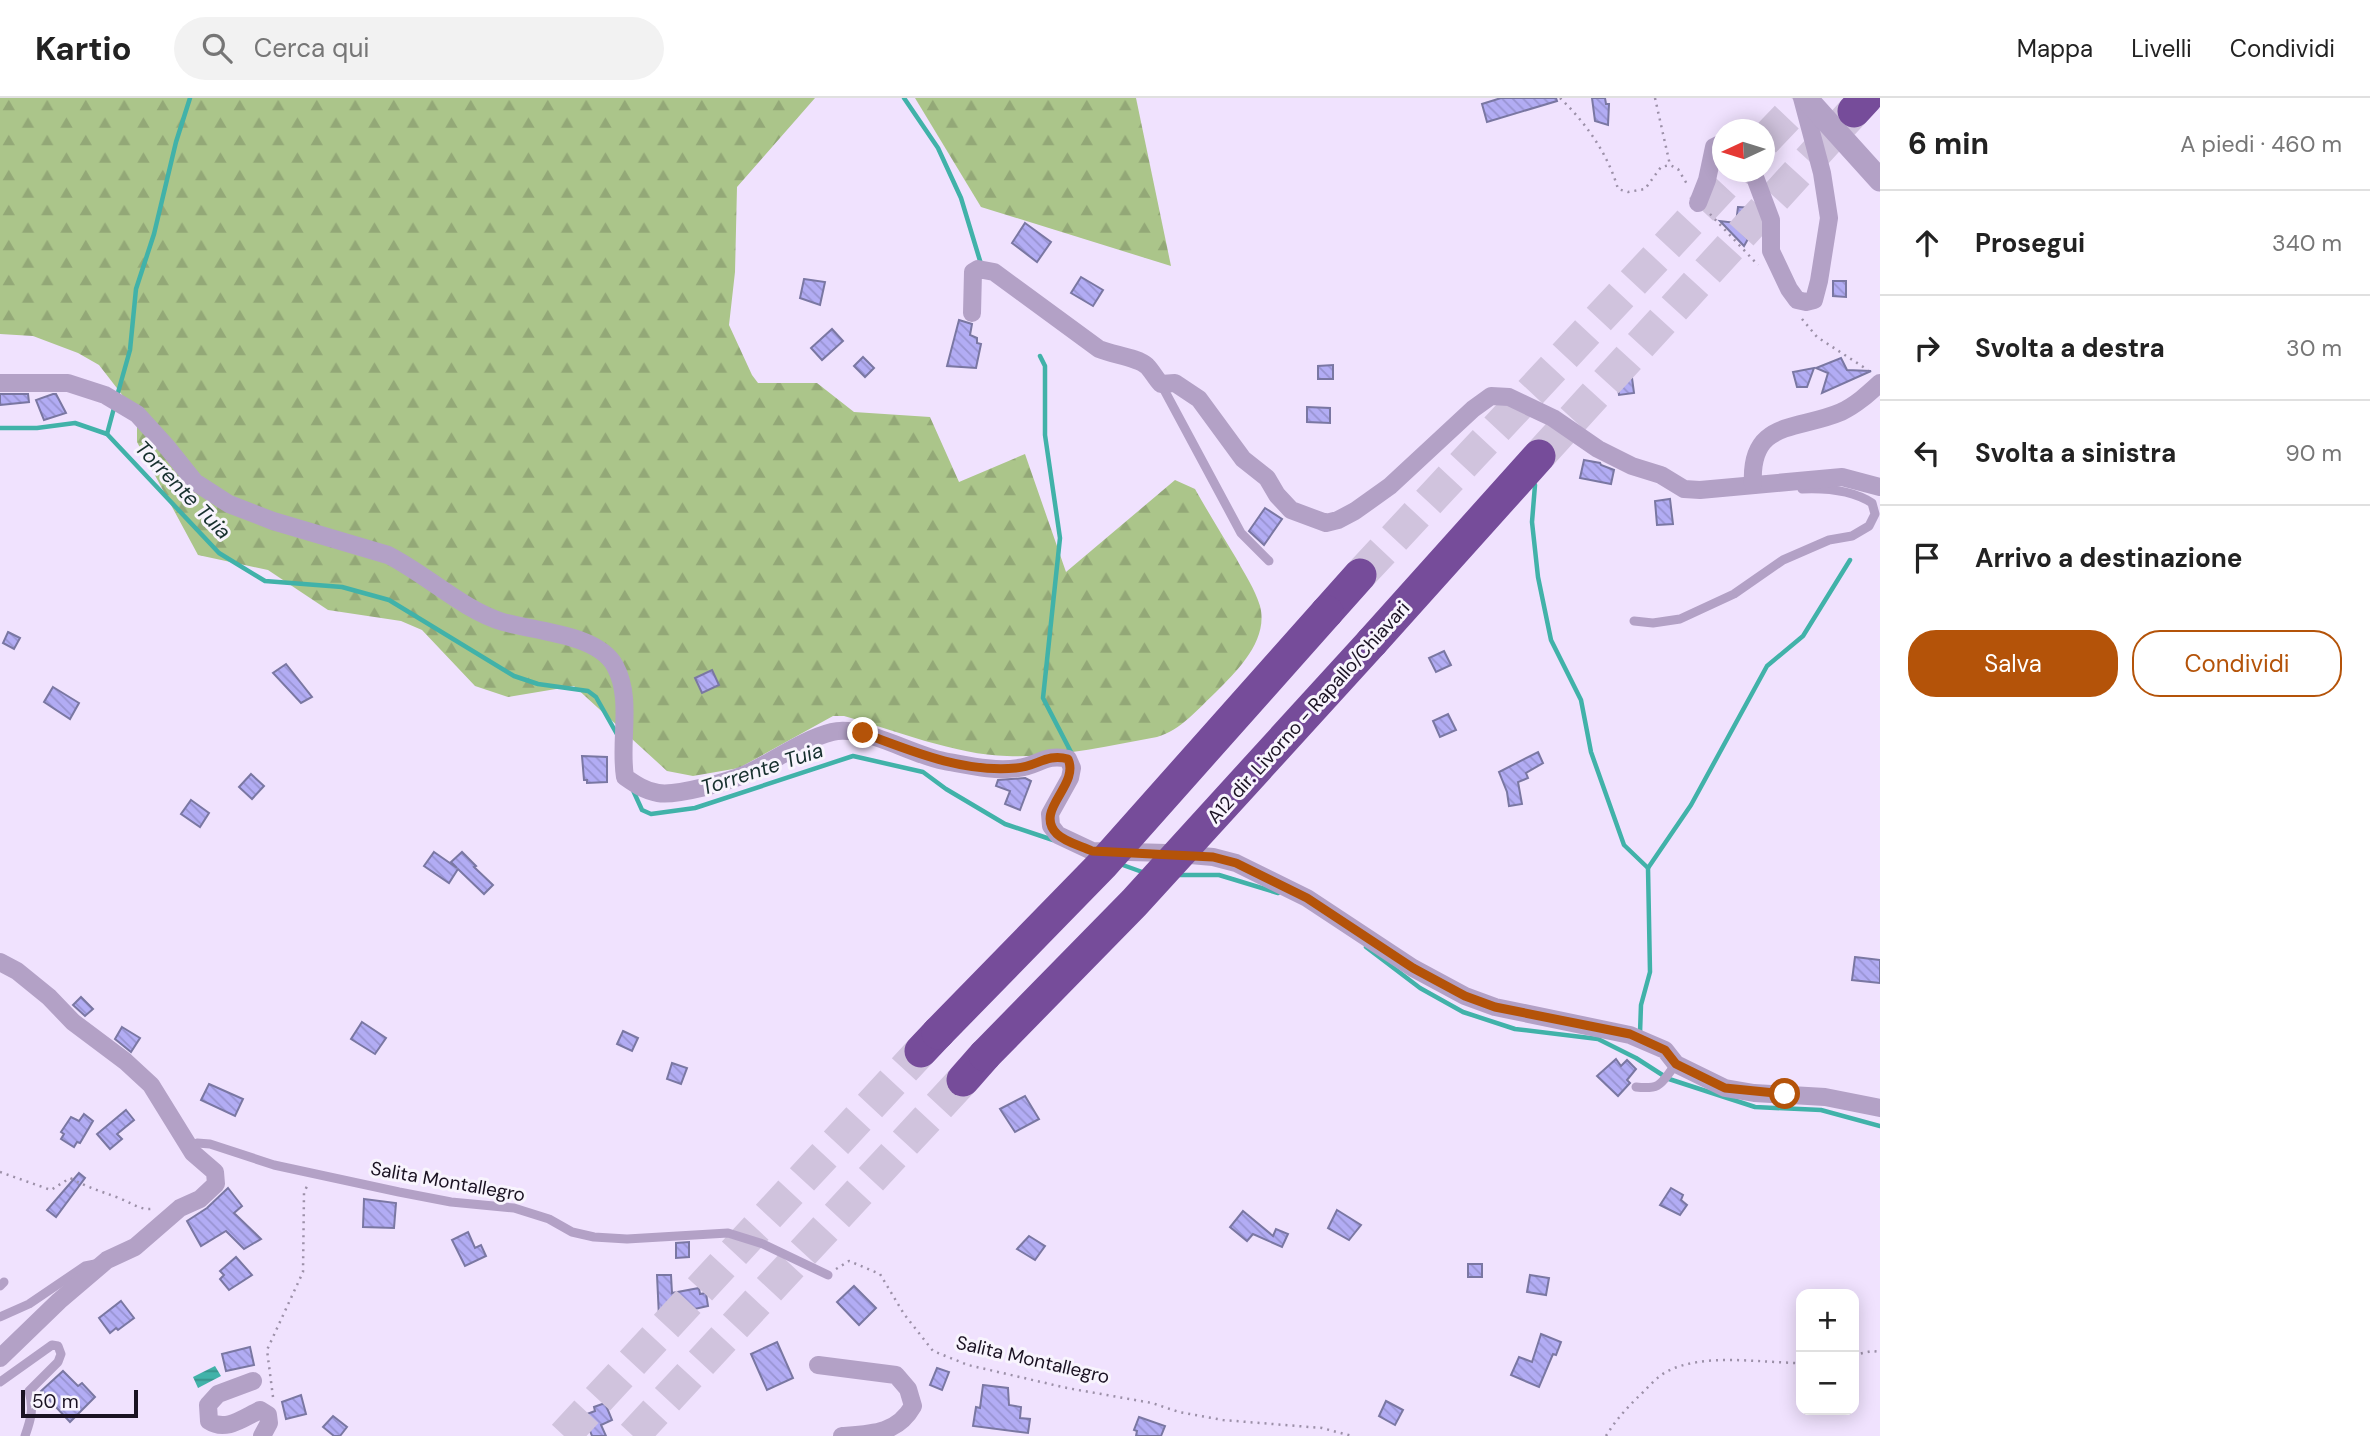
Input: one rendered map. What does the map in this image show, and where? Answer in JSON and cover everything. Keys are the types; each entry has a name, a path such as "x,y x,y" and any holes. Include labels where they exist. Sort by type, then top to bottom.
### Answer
{"highway":[{"name":"A12 dir. Livorno - Rapallo/Chiavari","path":"963,1080 1133,902 1539,456"},
{"path":"929,1042 1102,865 1360,575"}],"street":[{"path":"1756,182 1771,220 1771,251 1789,289 1797,300 1814,300 1829,218 1822,173 1804,98"},
{"path":"1804,98 1880,180"},
{"path":"1698,203 1712,157"},
{"path":"972,313 973,272 978,269 993,272 1099,349 1139,361 1148,367 1161,384 1175,383 1199,399 1243,459 1266,478 1291,510 1326,523 1355,511 1390,486 1473,409 1491,396 1509,397 1542,413 1598,449 1632,466 1661,475 1684,489 1700,490 1842,477 1880,487"},
{"path":"1753,485 1752,467 1768,436 1793,425 1816,422 1844,411 1877,379"},
{"path":"0,383 68,383 105,395 137,414 195,482 229,503 274,521 388,555 403,562 479,614 568,637 597,648 614,665 625,710 622,759 625,777 640,788 659,793 700,788 745,774 799,745 834,731 863,733 940,761 979,767 1018,768 1056,755 1068,759 1072,768 1070,778 1050,814 1051,825 1058,835 1092,851 1178,854 1213,857 1236,863 1307,898 1413,968 1465,996 1495,1007 1630,1034 1665,1050 1676,1064 1725,1088 1754,1093 1825,1097 1880,1108"},
{"path":"0,962 17,971 49,997 73,1022 125,1061 151,1085 193,1153 215,1172 216,1184 200,1199 180,1208 135,1247 107,1260 59,1301 0,1358"},
{"path":"818,1365 896,1374 908,1389 913,1406 905,1420 895,1427 870,1434 842,1436"},
{"path":"253,1381 218,1394 208,1405 209,1421 218,1427 225,1426 260,1410 268,1415 269,1423 262,1436"}],"lane":[{"path":"1161,384 1241,533 1269,561"},
{"path":"1634,621 1653,624 1680,619 1734,594 1783,560 1829,540 1853,536 1869,526 1875,514 1872,503 1861,496 1822,488 1788,489 1782,482"},
{"path":"1636,1087 1658,1087 1676,1064"},
{"name":"Salita Montallegro","path":"193,1153 197,1143 209,1144 274,1165 312,1173 451,1202 514,1208 549,1219 572,1232 594,1237 627,1239 728,1233 764,1244 828,1275"},
{"path":"0,1317 29,1304 85,1266 94,1263 98,1269"},
{"path":"0,1382 52,1345 58,1346 61,1354 58,1362 29,1391 33,1416 25,1436"}],"path":[{"path":"1560,98 1576,114 1602,150 1618,189 1628,192 1645,189 1661,167 1670,165 1678,169 1698,203 1761,269"},
{"path":"1655,98 1670,165"},
{"path":"1801,318 1817,337 1877,379"},
{"path":"0,1172 51,1190 71,1178 92,1190 118,1197 145,1210 158,1208"},
{"path":"274,1399 267,1350 303,1272 304,1193 312,1173"},
{"name":"Salita Montallegro","path":"828,1275 849,1261 880,1274 904,1314 933,1351 968,1365 1067,1388 1153,1403 1179,1412 1223,1420 1322,1427 1352,1436"},
{"path":"1859,1354 1880,1352"},
{"path":"1606,1436 1615,1421 1664,1373 1685,1366 1730,1360 1796,1363"}],"green space":[{"path":"0,98 815,98 737,187 735,272 729,325 758,383 817,383 854,412 930,417 959,482 1025,454 1066,572 1175,480 1195,489 1258,600 1262,619 1256,643 1242,665 1196,712 1174,729 1157,737 1064,753 987,755 946,747 844,716 833,716 739,768 693,776 667,771 574,686 508,697 475,686 422,630 401,621 328,610 268,570 198,555 137,442 137,414 99,365 78,353 33,336 0,334"},
{"path":"915,98 1136,98 1171,266 981,207"}],"shaded area":[{"path":"215,1366 221,1376 198,1388 193,1377"}],"building":[{"path":"1501,98 1556,98 1557,101 1487,122 1482,104"},
{"path":"1592,98 1605,98 1606,104 1609,104 1608,125 1595,121"},
{"path":"1738,207 1753,208 1753,230 1744,246 1720,221 1736,223"},
{"path":"1025,223 1051,242 1037,262 1012,243"},
{"path":"1081,277 1103,290 1093,306 1071,293"},
{"path":"804,279 825,282 820,305 800,298"},
{"path":"1833,281 1846,281 1846,297 1833,296"},
{"path":"959,320 972,324 970,335 977,338 977,343 981,344 976,368 947,366"},
{"path":"832,329 843,341 822,360 811,348"},
{"path":"863,357 874,368 865,377 854,366"},
{"path":"1841,358 1847,370 1871,371 1822,393 1828,373 1816,368"},
{"path":"1333,365 1333,379 1318,379 1318,366"},
{"path":"1814,368 1807,387 1797,387 1793,372"},
{"path":"1632,378 1634,393 1619,395 1617,380"},
{"path":"0,394 28,394 29,402 0,405"},
{"path":"56,394 66,413 44,420 36,400"},
{"path":"1307,407 1330,408 1330,423 1307,422"},
{"path":"1584,460 1600,463 1614,470 1611,484 1580,478"},
{"path":"1670,499 1673,524 1657,525 1655,501"},
{"path":"1265,508 1282,519 1264,545 1249,531"},
{"path":"8,632 20,638 14,649 3,643"},
{"path":"1444,651 1451,665 1436,672 1429,658"},
{"path":"286,664 312,697 301,703 273,673"},
{"path":"712,670 719,685 702,693 695,678"},
{"path":"53,687 79,703 70,719 44,702"},
{"path":"1448,714 1456,730 1440,737 1433,721"},
{"path":"1538,752 1543,763 1526,773 1528,778 1518,782 1522,804 1509,806 1499,772"},
{"path":"582,756 607,757 607,782 587,783 587,780 584,780"},
{"path":"251,774 264,786 252,799 239,787"},
{"path":"1025,778 1031,781 1020,810 1005,804 1010,791 996,786 998,780"},
{"path":"191,800 209,813 200,827 181,814"},
{"path":"434,852 457,868 451,862 462,852 493,885 484,894 458,869 449,883 424,866"},
{"path":"1855,957 1880,960 1880,983 1852,980"},
{"path":"81,997 93,1009 85,1016 73,1005"},
{"path":"362,1022 386,1038 375,1054 351,1039"},
{"path":"122,1027 140,1038 131,1052 115,1039"},
{"path":"623,1031 638,1038 632,1051 617,1044"},
{"path":"1616,1059 1621,1066 1627,1060 1636,1069 1627,1080 1630,1083 1618,1096 1597,1076"},
{"path":"672,1063 687,1068 681,1084 667,1079"},
{"path":"209,1084 243,1099 235,1116 201,1100"},
{"path":"1025,1096 1039,1119 1015,1132 1000,1109"},
{"path":"126,1110 134,1120 117,1134 122,1139 110,1149 97,1134"},
{"path":"84,1114 93,1121 80,1143 77,1142 74,1147 61,1139 64,1134 61,1132 71,1117 79,1121"},
{"path":"79,1173 85,1178 56,1217 47,1210"},
{"path":"228,1188 242,1206 234,1213 261,1239 244,1249 226,1231 201,1246 187,1221 207,1208"},
{"path":"1671,1188 1683,1195 1681,1200 1687,1205 1680,1215 1660,1205"},
{"path":"364,1199 396,1203 394,1228 363,1227"},
{"path":"1337,1210 1361,1225 1349,1240 1328,1228"},
{"path":"1243,1211 1273,1236 1276,1229 1288,1234 1282,1247 1253,1234 1247,1241 1230,1227"},
{"path":"468,1232 475,1248 481,1245 486,1256 465,1266 452,1240"},
{"path":"1029,1236 1045,1246 1035,1260 1017,1249"},
{"path":"689,1242 689,1257 676,1258 676,1243"},
{"path":"236,1257 252,1275 229,1290 220,1279 224,1275 220,1271"},
{"path":"1468,1264 1482,1264 1482,1277 1468,1277"},
{"path":"657,1275 671,1275 672,1293 699,1288 700,1294 706,1293 708,1306 659,1317"},
{"path":"1530,1275 1549,1278 1546,1295 1527,1292"},
{"path":"854,1286 876,1308 859,1325 837,1302"},
{"path":"121,1301 134,1318 110,1333 99,1318"},
{"path":"1541,1334 1561,1342 1539,1387 1511,1375 1519,1357 1532,1362"},
{"path":"777,1342 793,1378 767,1390 751,1354"},
{"path":"250,1347 254,1365 226,1371 222,1354"},
{"path":"937,1368 949,1372 942,1390 930,1385"},
{"path":"63,1371 78,1386 82,1383 95,1397 70,1422 41,1391"},
{"path":"983,1385 1008,1388 1009,1405 1021,1407 1020,1418 1030,1419 1028,1433 973,1426 976,1407 980,1408"},
{"path":"301,1395 306,1414 286,1419 282,1402"},
{"path":"1386,1401 1403,1410 1395,1425 1379,1416"},
{"path":"605,1403 612,1420 601,1425 606,1436 592,1436 584,1415"},
{"path":"333,1416 347,1427 340,1436 334,1436 323,1427"},
{"path":"1139,1417 1165,1426 1161,1436 1136,1436 1137,1431 1134,1430"}],"waterway":[{"path":"117,396 130,350 136,289 154,234 176,142 190,98"},
{"path":"904,98 938,148 961,198 981,264"},
{"path":"1040,356 1045,366 1045,435 1060,538 1043,698 1072,754"},
{"path":"107,434 114,408"},
{"name":"Torrente Tuia","path":"0,428 37,428 75,423 107,434 219,553 265,581 342,587 389,600 514,676 538,684 588,691 596,697 618,736"},
{"path":"1535,485 1532,522 1538,577 1551,640 1581,700 1591,752 1624,845 1648,868"},
{"path":"1640,1033 1641,1005 1650,972 1648,868 1691,805 1767,666 1803,636 1850,560"},
{"name":"Torrente Tuia","path":"632,788 642,810 651,814 695,808 853,756 923,772 1005,824 1053,840"},
{"name":"Torrente Tuia","path":"1120,864 1145,873"},
{"name":"Torrente Tuia","path":"1178,875 1219,875 1278,893"},
{"name":"Torrente Tuia","path":"1366,947 1420,988 1463,1012 1515,1029 1598,1039 1664,1076"},
{"name":"Torrente Tuia","path":"1669,1079 1755,1107 1821,1110 1880,1126"}],"tunnel":[{"path":"1775,129 1805,98"},
{"path":"1539,456 1854,111"},
{"path":"1360,575 1727,182"},
{"path":"564,1436 921,1051"},
{"path":"633,1436 963,1080"}],"route":[{"path":"863,733 940,761 979,767 1018,768 1056,755 1068,759 1072,768 1070,778 1050,814 1051,825 1058,835 1074,843 1092,851 1167,853 1213,857 1236,863 1307,898 1413,968 1465,996 1495,1007 1630,1034 1665,1050 1676,1064 1725,1088 1785,1094"}]}
